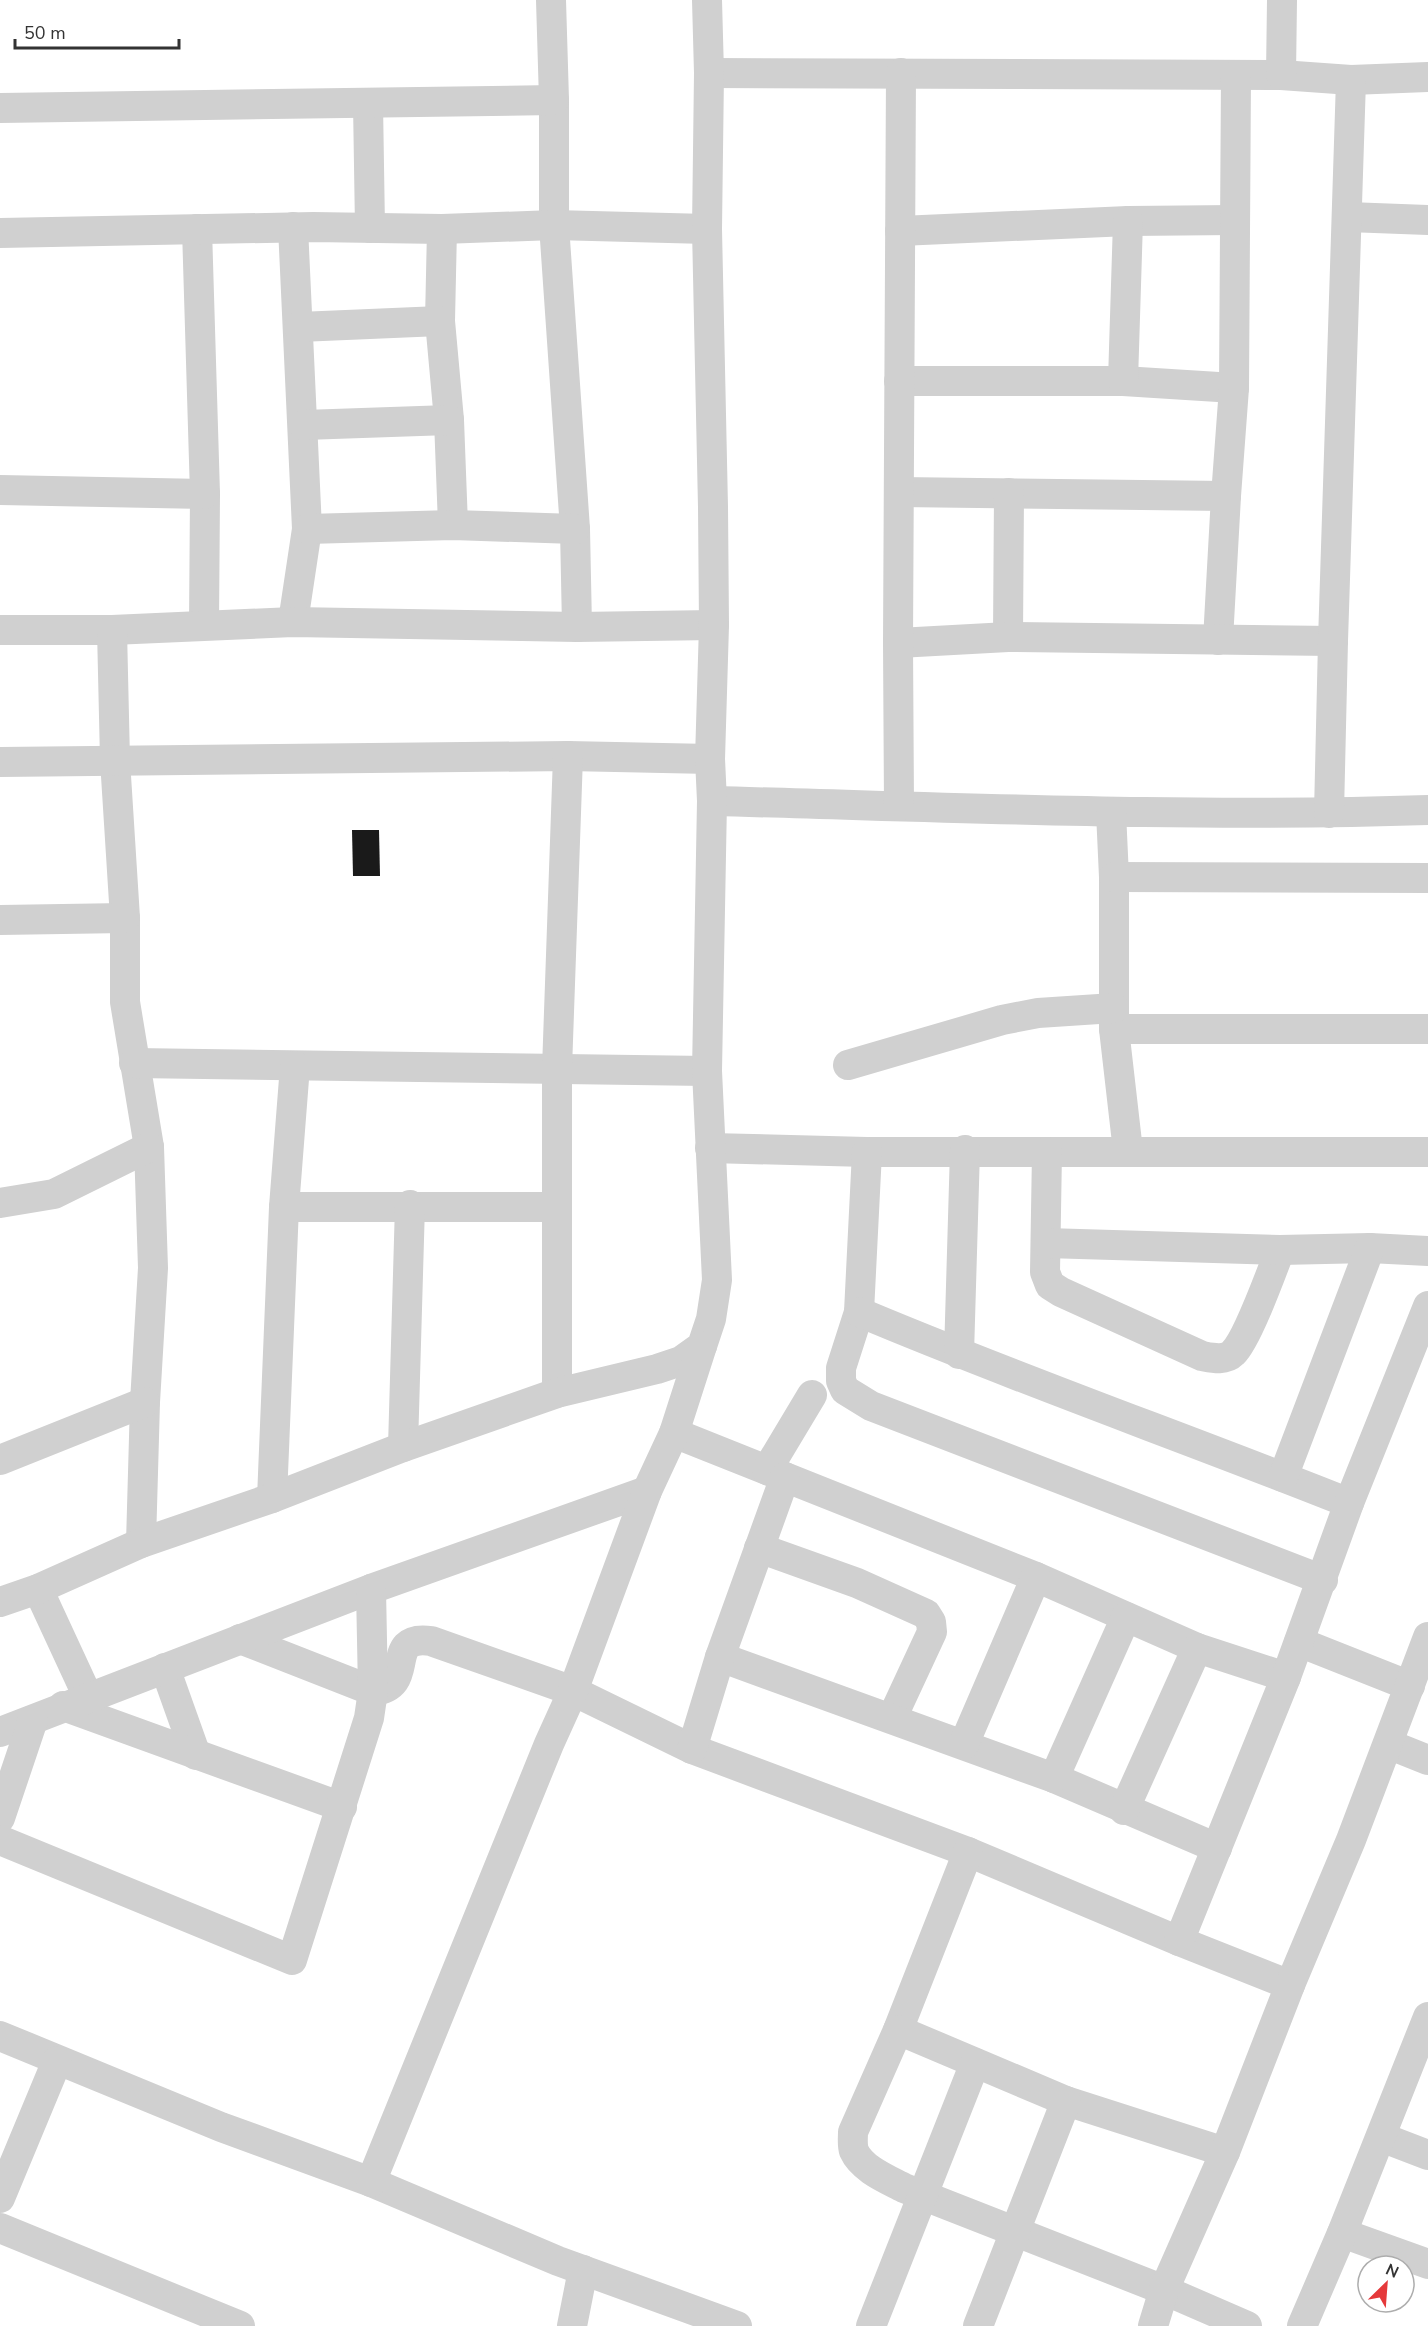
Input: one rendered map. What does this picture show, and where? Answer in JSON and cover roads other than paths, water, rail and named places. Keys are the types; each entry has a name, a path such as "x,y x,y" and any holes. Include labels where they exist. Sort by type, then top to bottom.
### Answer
{"street":[{"path":"551,0 554,225 575,529 578,627"},
{"path":"371,2182 549,1744 573,1691 647,1491 674,1433 711,1319 717,1280 707,1071 712,801 710,759 714,625 707,229 709,73 707,0"},
{"path":"1281,75 1282,0"},
{"path":"709,73 1281,75 1351,80 1428,77"},
{"path":"899,806 901,74"},
{"path":"1218,640 1234,388 1236,75"},
{"path":"1329,813 1351,80"},
{"path":"0,108 554,100"},
{"path":"368,103 370,228"},
{"path":"1348,217 1428,220"},
{"path":"900,231 1128,221 1235,220"},
{"path":"1123,381 1128,221"},
{"path":"0,233 293,227 442,229 554,225 707,229"},
{"path":"293,227 308,529 294,622"},
{"path":"197,229 205,494 204,625"},
{"path":"442,229 440,321 453,525"},
{"path":"299,327 440,321"},
{"path":"899,381 1123,381 1234,388"},
{"path":"303,425 448,420"},
{"path":"0,490 205,494"},
{"path":"899,492 1226,496"},
{"path":"1008,637 1009,493"},
{"path":"308,529 453,525 575,529"},
{"path":"0,630 112,630 294,622 578,627 714,625"},
{"path":"112,630 115,760 124,918 125,1002 149,1147 153,1268 145,1402 141,1543"},
{"path":"898,643 1008,637 1333,641"},
{"path":"0,762 568,756 710,759"},
{"path":"557,1393 557,1069 568,756"},
{"path":"712,801 1112,812 1329,813 1428,810"},
{"path":"1112,812 1114,1019 1128,1151"},
{"path":"1114,878 1428,878"},
{"path":"0,920 124,918"},
{"path":"848,1065 1002,1020 1038,1013 1114,1019 1428,1029"},
{"path":"134,1063 707,1071"},
{"path":"272,1498 284,1207 295,1066"},
{"path":"0,1203 54,1194 149,1147"},
{"path":"710,1148 867,1152 965,1150 1428,1152"},
{"path":"959,1354 965,1150"},
{"path":"867,1152 859,1312 841,1368 841,1381 845,1390 871,1406 1323,1580"},
{"path":"1047,1152 1045,1272 1050,1285 1202,1356 1221,1359 1233,1353 1244,1336 1280,1250"},
{"path":"403,1447 410,1205"},
{"path":"284,1207 556,1206"},
{"path":"1046,1243 1280,1250 1370,1248 1428,1251"},
{"path":"1283,1477 1370,1248"},
{"path":"1179,1941 1286,1677 1349,1503 1428,1306"},
{"path":"859,1312 959,1354 1349,1503"},
{"path":"0,1602 38,1589 141,1543 272,1498 403,1447 557,1393 681,1361 702,1346"},
{"path":"692,1749 720,1657 759,1548 776,1473 812,1395"},
{"path":"0,1460 145,1402"},
{"path":"674,1433 1036,1577 1197,1648 1286,1677"},
{"path":"0,1732 371,1589 647,1491"},
{"path":"759,1548 857,1583 926,1614 931,1622 932,1632 892,1718"},
{"path":"964,1744 1036,1577"},
{"path":"38,1589 75,1702 196,1755 342,1808"},
{"path":"0,1840 292,1960 369,1718 373,1691 371,1589"},
{"path":"1054,1778 1126,1617"},
{"path":"1153,2326 1164,2290 1225,2152 1290,1985 1351,1840 1428,1637"},
{"path":"240,1639 373,1691 385,1690 393,1684 399,1672 403,1651 410,1642 417,1639 431,1641 573,1691 692,1749 968,1852 1290,1985"},
{"path":"1299,1642 1410,1686"},
{"path":"1124,1810 1197,1648"},
{"path":"720,1657 1054,1778 1217,1848"},
{"path":"165,1668 196,1755"},
{"path":"0,1818 33,1720"},
{"path":"1388,1744 1428,1760"},
{"path":"968,1852 898,2030 853,2132 853,2149 860,2160 880,2176 922,2195 1016,2230 1247,2326"},
{"path":"1302,2326 1342,2233 1428,2017"},
{"path":"898,2030 1066,2101 1225,2152"},
{"path":"0,2036 221,2127 371,2182 583,2270 737,2326"},
{"path":"0,2198 57,2061"},
{"path":"871,2326 975,2063"},
{"path":"978,2326 1066,2101"},
{"path":"1381,2137 1428,2155"},
{"path":"0,2228 240,2326"},
{"path":"1342,2233 1428,2264"},
{"path":"572,2326 583,2270"}]}
